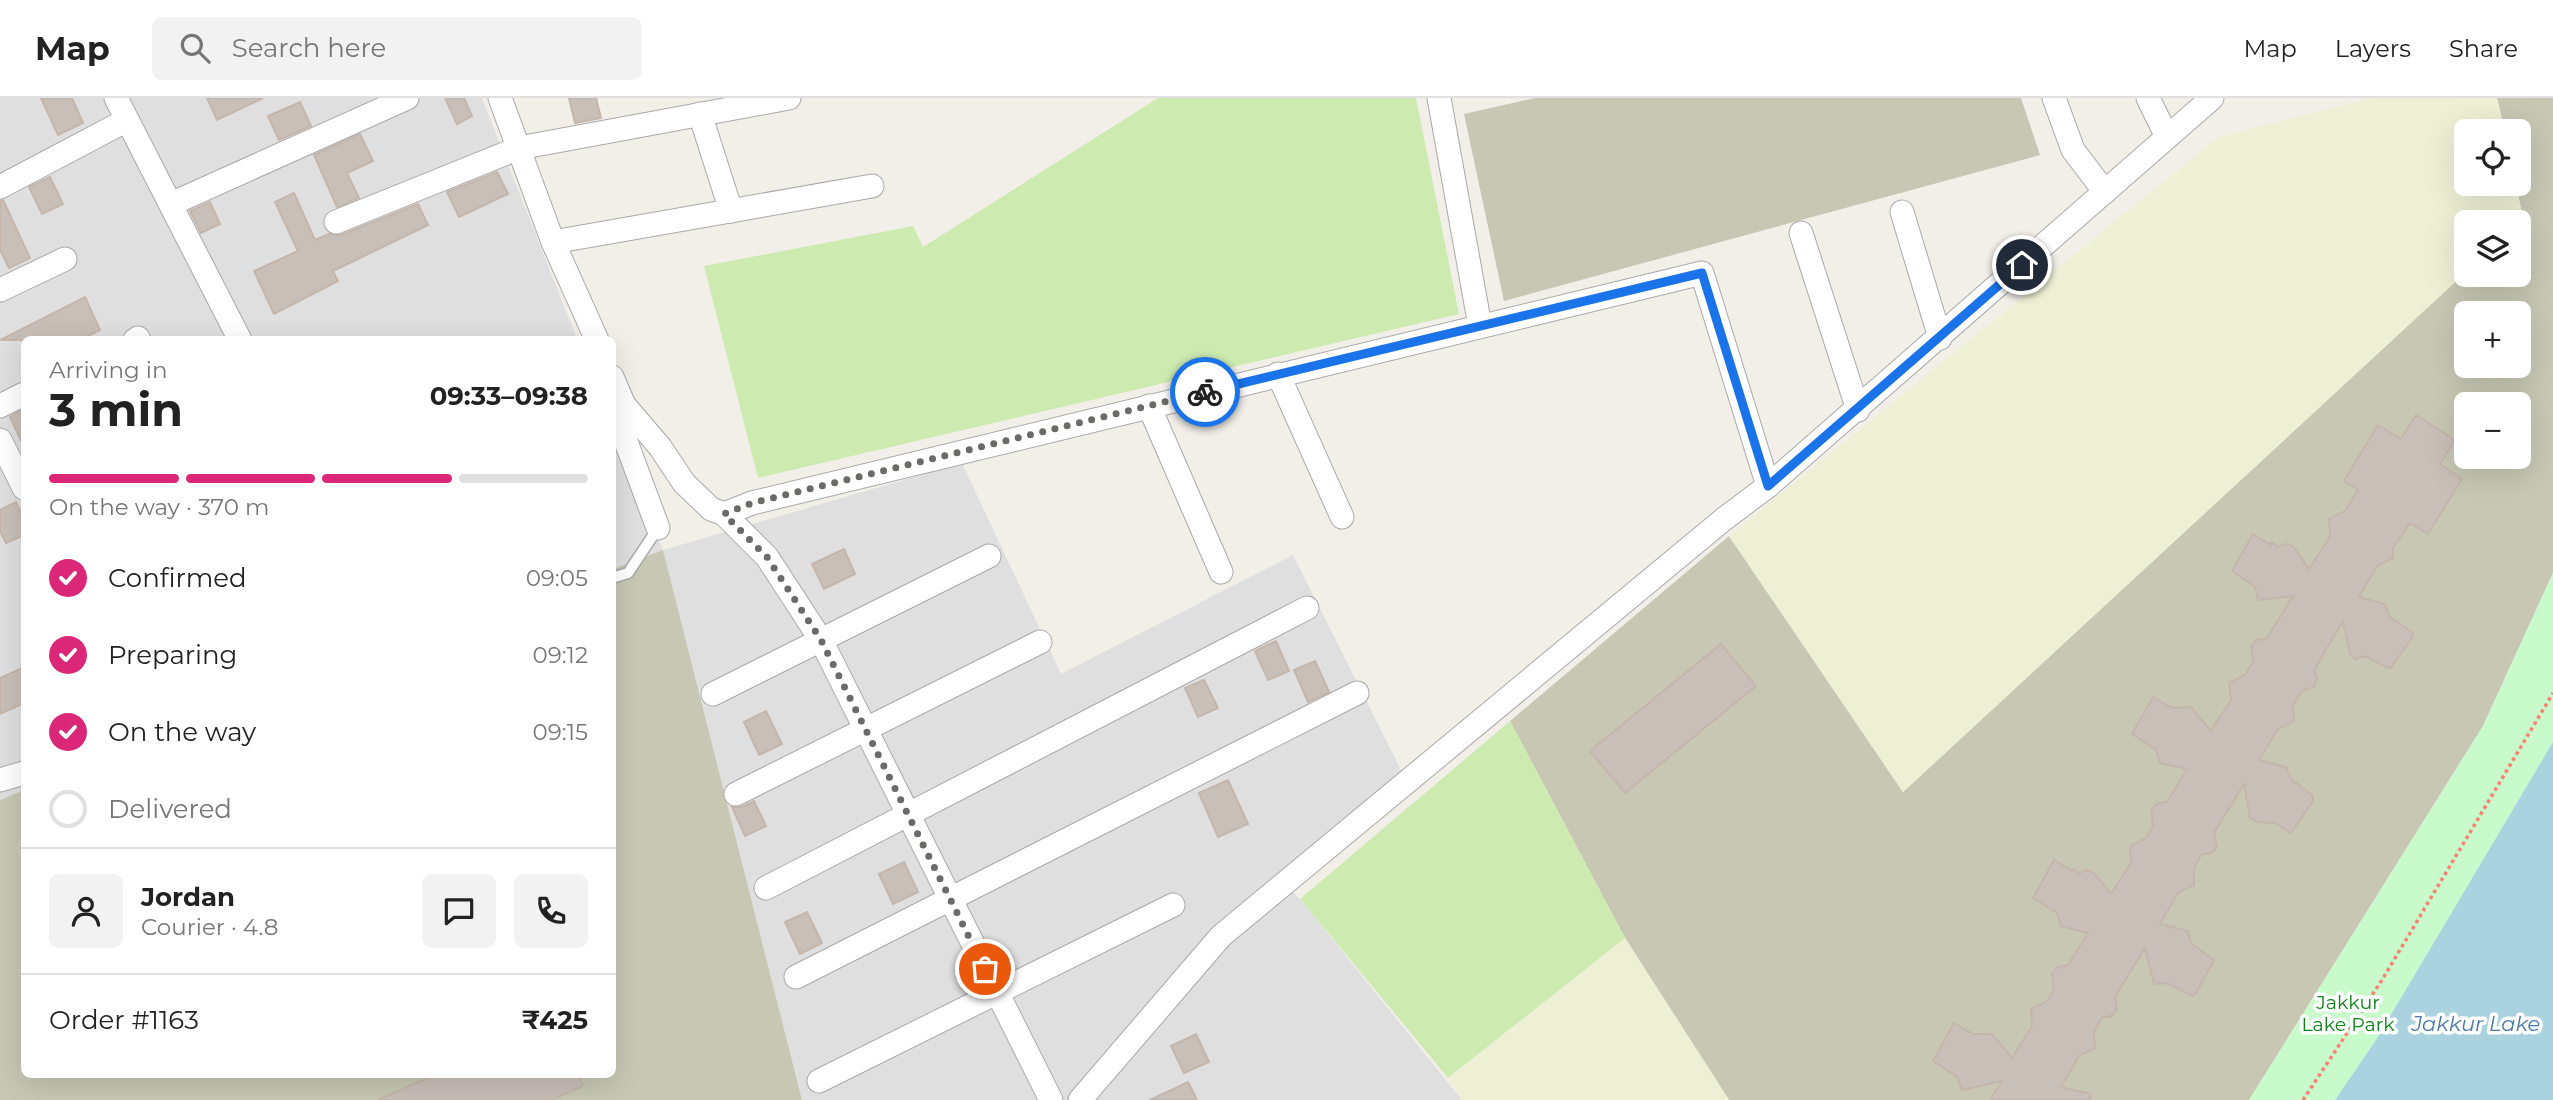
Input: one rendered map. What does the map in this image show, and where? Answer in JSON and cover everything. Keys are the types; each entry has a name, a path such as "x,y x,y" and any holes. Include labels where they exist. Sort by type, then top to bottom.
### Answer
{"street":[{"path":"116,98 238,336"},
{"path":"171,204 407,98"},
{"path":"500,98 553,242 595,336"},
{"path":"336,222 519,148 789,98"},
{"path":"1439,98 1480,326"},
{"path":"2054,98 2073,150 2105,192"},
{"path":"2148,98 2167,138"},
{"path":"1080,1100 1221,936 1858,410 2212,98"},
{"path":"700,114 731,211"},
{"path":"0,187 127,120"},
{"path":"553,242 872,186"},
{"path":"1902,212 1940,338"},
{"path":"1801,233 1858,410"},
{"path":"0,290 65,259"},
{"path":"724,514 752,503 1702,273 1768,486"},
{"path":"1278,374 1342,517"},
{"path":"617,392 693,493 710,509 724,514 767,557 821,640 1051,1100"},
{"path":"617,392 625,439 657,528"},
{"path":"0,406 21,396"},
{"path":"1149,406 1221,572"},
{"path":"0,440 17,482"},
{"path":"713,694 989,556"},
{"path":"766,888 1307,608"},
{"path":"736,794 1040,642"},
{"path":"796,977 1357,693"},
{"path":"0,780 21,774"},
{"path":"819,1081 1172,905"}],"lane":[{"path":"616,577 628,573 657,528"}],"path":[{"path":"2303,1100 2382,980 2553,693"}],"shaded area":[{"path":"0,98 482,98 576,336 21,336 21,791 0,800"},
{"path":"1535,98 2021,98 2040,155 1504,301 1464,114"},
{"path":"2372,98 2497,98 2502,119 2454,119 2454,196 2518,196 2521,210 2454,210 2454,283 1903,792 1729,536 2218,137"},
{"path":"2497,98 2553,98 2553,573 2483,726 2249,1100 1729,1100 1625,938 1510,721 1729,536 1903,792 2454,283 2454,287 2531,287 2531,210 2521,210 2518,196 2531,196 2531,119 2502,119"},
{"path":"616,436 663,550 616,568"},
{"path":"962,463 1061,674 1293,555 1402,772 1276,876 1300,899 1462,1100 802,1100 663,550"},
{"path":"663,550 802,1100 0,1100 0,800 21,791 21,1078 616,1078 616,568"},
{"path":"1625,938 1729,1100 1462,1100 1448,1079"}],"green space":[{"path":"1158,98 1416,98 1459,314 758,478 704,266 913,226 923,247"},
{"name":"Jakkur Lake Park","path":"2553,573 2553,742 2376,1040 2335,1100 2249,1100 2483,726"},
{"path":"1510,721 1625,938 1448,1078 1300,899"}],"water":[{"name":"Jakkur Lake","path":"2553,742 2553,1100 2335,1100 2376,1040"}],"building":[{"path":"41,98 72,98 83,123 58,135"},
{"path":"207,98 263,98 217,120"},
{"path":"445,98 464,98 472,116 457,124"},
{"path":"569,98 596,98 601,118 575,123"},
{"path":"300,102 311,126 279,140 268,116"},
{"path":"360,134 373,161 347,173 359,198 337,207 314,155"},
{"path":"497,172 508,194 459,217 447,192"},
{"path":"50,177 63,204 42,214 29,187"},
{"path":"294,193 315,240 329,234 341,235 418,204 428,225 333,271 338,281 274,314 254,271 298,251 275,202"},
{"path":"3,200 30,258 9,268 0,250 0,201"},
{"path":"210,202 220,224 201,233 190,211"},
{"path":"85,297 100,330 88,336 21,336 21,340 0,340"},
{"path":"21,411 21,441 10,417"},
{"path":"2416,415 2454,439 2440,464 2462,479 2428,534 2410,523 2393,548 2393,558 2377,566 2359,597 2385,604 2389,616 2413,633 2412,638 2390,669 2365,656 2356,659 2350,654 2343,621 2314,670 2317,679 2314,687 2301,691 2293,705 2294,721 2278,729 2259,760 2286,767 2291,779 2313,796 2313,801 2291,833 2275,823 2257,822 2250,818 2244,784 2214,833 2217,847 2211,853 2201,855 2194,868 2194,885 2178,893 2160,924 2188,931 2191,943 2214,960 2196,993 2192,996 2167,983 2154,984 2145,948 2115,997 2117,1010 2111,1016 2102,1018 2094,1031 2095,1048 2079,1056 2061,1087 2091,1094 2090,1100 1990,1100 2002,1081 1962,1090 1957,1077 1933,1061 1954,1023 1973,1034 1992,1034 2012,1058 2032,1026 2031,1009 2047,1001 2054,989 2052,973 2058,967 2068,965 2088,933 2061,926 2057,913 2033,898 2054,860 2072,871 2074,869 2079,873 2087,870 2094,873 2111,894 2131,863 2130,846 2146,838 2153,826 2151,810 2158,803 2167,802 2187,769 2160,763 2156,750 2132,734 2153,697 2172,708 2191,707 2211,731 2231,700 2229,683 2245,675 2253,662 2251,646 2257,640 2267,638 2293,596 2258,600 2255,587 2232,571 2253,534 2271,545 2272,542 2278,547 2286,544 2293,546 2309,569 2330,537 2329,519 2345,511 2358,490 2344,481 2378,425 2401,439"},
{"path":"16,502 21,513 21,536 6,543 0,531 0,510"},
{"path":"844,549 855,574 824,589 812,564"},
{"path":"1276,641 1289,671 1268,680 1255,651"},
{"path":"1721,644 1756,686 1625,793 1590,751"},
{"path":"1315,661 1329,692 1308,702 1294,670"},
{"path":"21,668 21,704 0,714 0,678"},
{"path":"1204,680 1218,708 1198,717 1185,688"},
{"path":"766,711 782,744 759,755 744,722"},
{"path":"1228,780 1248,824 1218,837 1199,793"},
{"path":"754,801 766,826 745,836 732,807 742,807"},
{"path":"904,862 918,892 893,904 879,874"},
{"path":"807,912 822,943 800,954 785,922"},
{"path":"1196,1034 1209,1062 1184,1073 1171,1046"},
{"path":"427,1078 580,1078 583,1086 551,1100 378,1100"},
{"path":"1188,1082 1197,1100 1150,1100"}],"way so far":[{"path":"985,969 821,640 767,557 724,514 752,503 1205,392"}],"route":[{"path":"1205,392 1702,273 1768,486 2022,265"}]}
